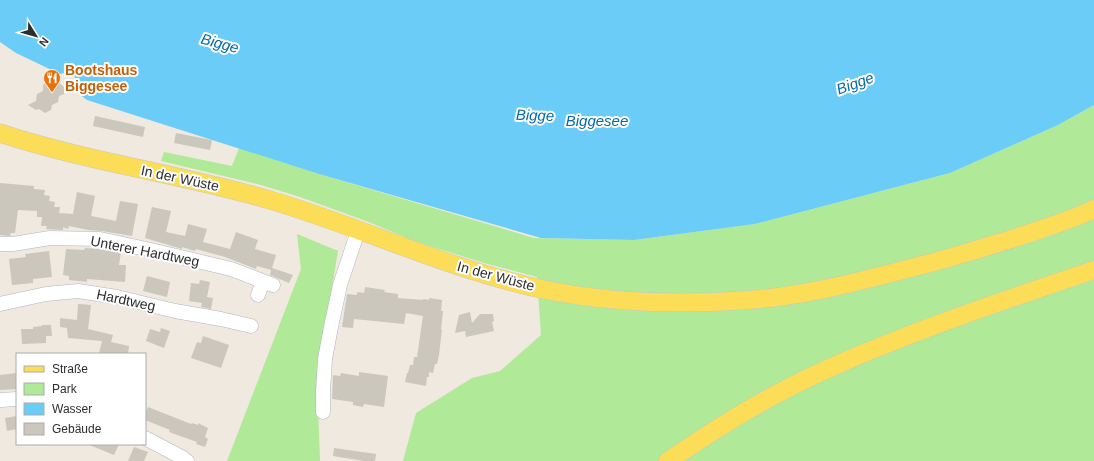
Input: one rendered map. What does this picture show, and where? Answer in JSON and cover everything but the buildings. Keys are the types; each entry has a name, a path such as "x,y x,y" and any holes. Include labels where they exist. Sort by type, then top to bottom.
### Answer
{"main road":[{"name":"In der Wüste","path":"0,133 69,154 250,195 319,216 463,268 502,279 551,291 639,301 706,302 754,299 862,281 997,244 1054,225 1094,209"},
{"path":"668,461 706,435 767,399 840,363 1008,298 1094,270"}],"street":[{"path":"323,412 325,359 331,327 340,285 358,231"},
{"name":"Unterer Hardtweg","path":"0,244 13,244 50,238 100,239 231,270 268,283 258,295"},
{"name":"Hardtweg","path":"0,304 46,294 78,291 117,297 251,326"},
{"path":"0,400 16,399"},
{"path":"146,439 187,461"}],"green space":[{"path":"1094,105 1094,461 403,461 416,413 472,378 500,371 541,335 537,277 484,263 417,242 366,221 300,197 261,185 161,161 164,152 232,166 239,148 319,174 534,238 634,240 755,224 950,173 1058,125"},
{"path":"297,234 338,251 317,379 320,461 227,461 301,269"}],"water":[{"name":"Biggesee","path":"0,0 1094,0 1094,105 1058,125 950,173 755,224 634,240 541,238 319,174 87,100 79,94 80,87 74,83 75,76 68,72 60,74 16,53 0,42"}],"place":[{"name":"Bootshaus Biggesee","path":"52,93"}],"water label":[{"name":"Bigge","path":"220,43"},
{"name":"Bigge","path":"855,83"},
{"name":"Bigge","path":"535,115"}]}
